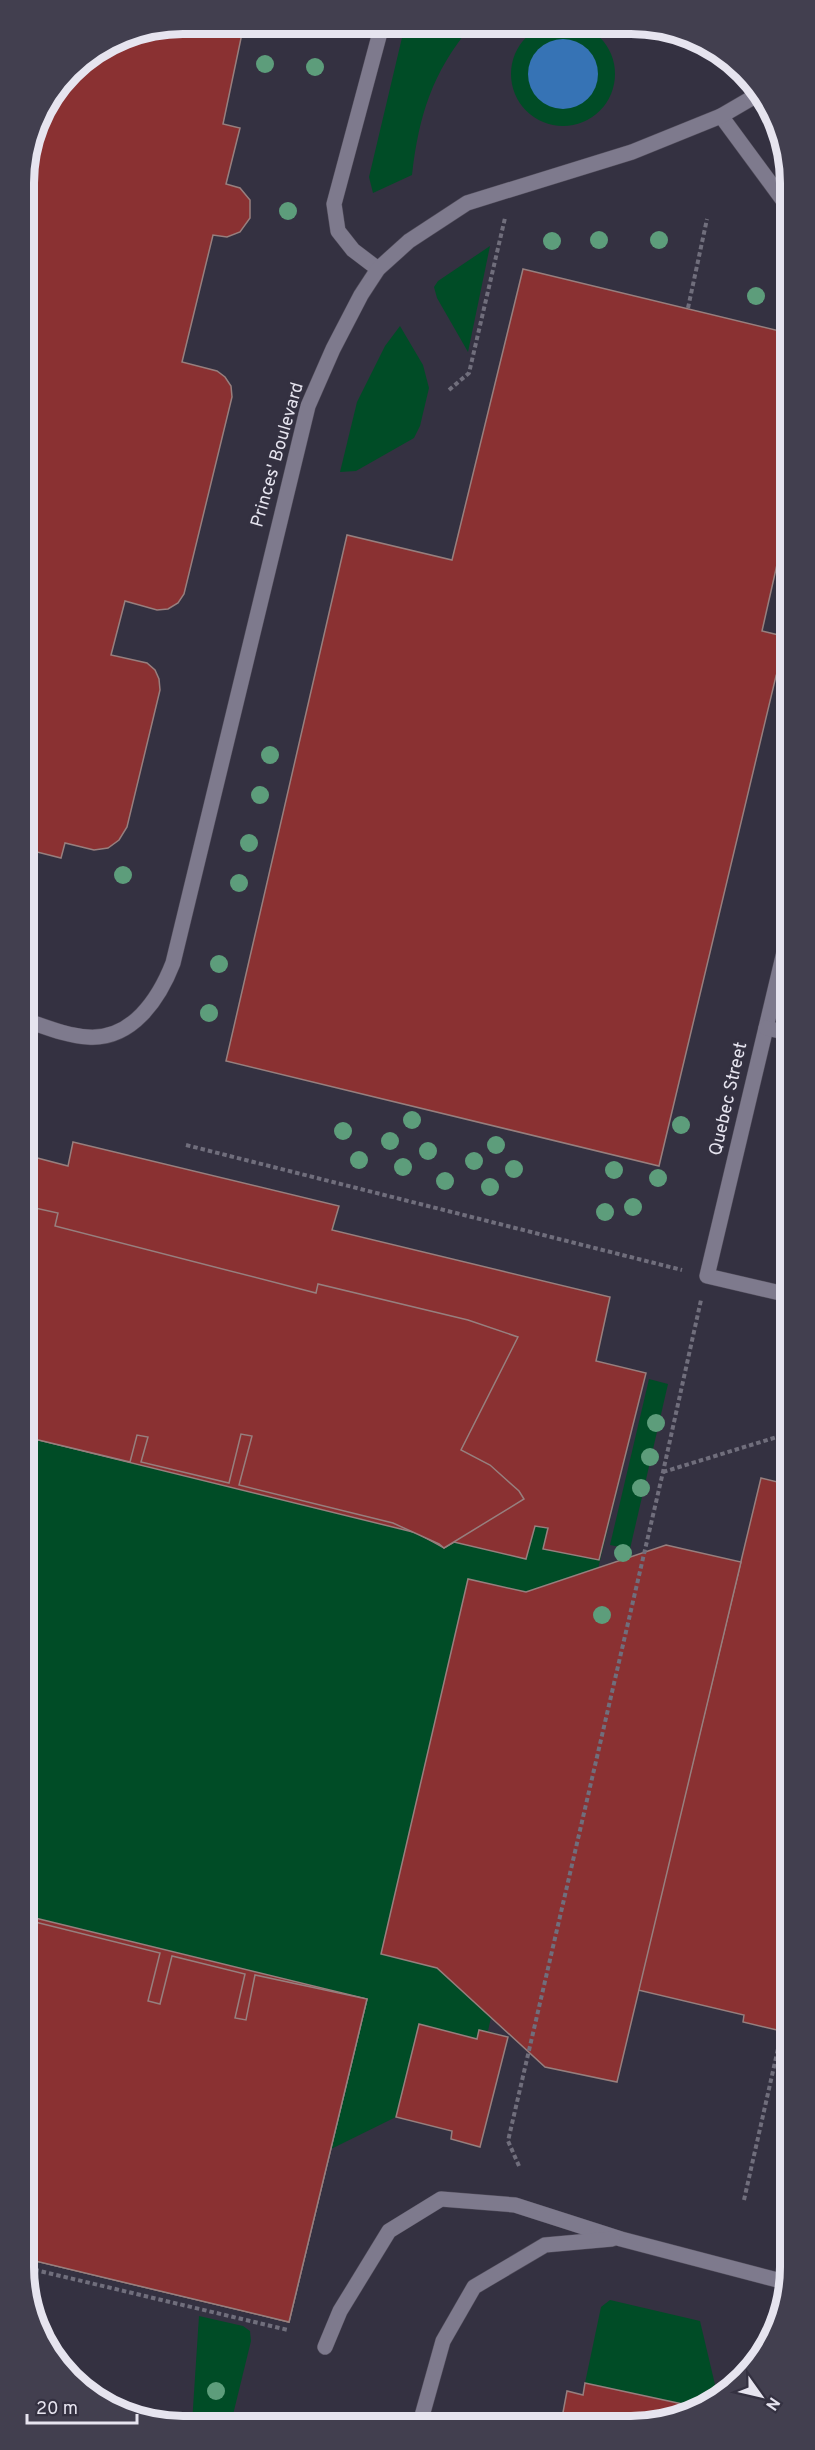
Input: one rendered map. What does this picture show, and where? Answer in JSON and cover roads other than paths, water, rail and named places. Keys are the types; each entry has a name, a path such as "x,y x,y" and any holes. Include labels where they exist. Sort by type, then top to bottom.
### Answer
{"street":[{"path":"378,269 353,250 338,231 334,204 380,34"},
{"name":"Princes' Boulevard","path":"35,1023 90,1038 120,1032 145,1013 157,998 173,963 308,406 360,295 378,269 409,241 467,203 632,152 721,116 753,97"},
{"path":"721,116 780,196"},
{"name":"Quebec Street","path":"780,969 707,1276 780,1293"},
{"path":"766,1028 780,1031"},
{"path":"326,2347 340,2311 389,2231 441,2199 515,2205 621,2239 780,2281"},
{"path":"422,2416 443,2342 474,2287 545,2245 621,2239"}],"water":[{"path":"563,39 576,42 588,49 595,61 598,74 595,87 588,99 576,106 563,109 550,106 538,99 531,87 528,74 531,61 538,49 550,42"}]}
